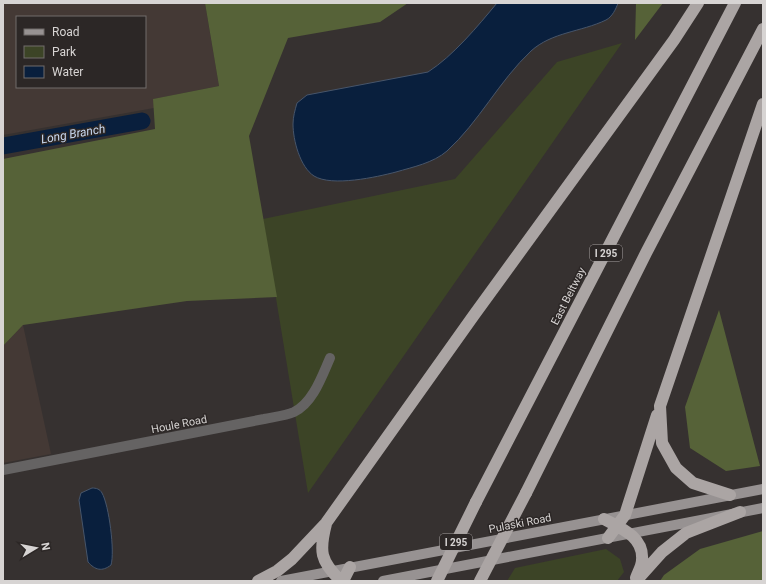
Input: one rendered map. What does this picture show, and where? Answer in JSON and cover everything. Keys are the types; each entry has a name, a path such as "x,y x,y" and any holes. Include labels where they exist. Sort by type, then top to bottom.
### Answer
{"highway":[{"path":"258,581 277,571 292,559 326,523 469,321 674,40 698,3"},
{"name":"East Beltway","path":"437,581 476,502 735,3"},
{"path":"480,581 526,493 646,253 763,29"},
{"path":"608,538 625,515 660,406 763,104"},
{"path":"660,406 662,443 676,468 693,483 730,495"},
{"path":"636,581 662,552 686,533 740,512"},
{"path":"604,519 631,534 640,544 642,560 636,581"},
{"path":"326,523 321,545 323,555 330,571 342,581 350,567"}],"main road":[{"name":"Pulaski Road","path":"281,581 763,489"},
{"path":"383,581 763,508"}],"street":[{"name":"Houle Road","path":"3,470 294,412 301,407 314,391 330,358"}],"shaded area":[{"path":"3,3 205,3 219,86 154,99 154,108 3,135"},
{"path":"23,325 51,454 3,463 3,346"}],"green space":[{"path":"205,3 408,3 380,22 288,38 249,136 277,297 187,301 23,325 3,346 3,159 155,129 153,99 219,86"},
{"path":"636,3 663,3 635,40"},
{"path":"622,43 308,493 263,219 455,179 557,62"},
{"path":"719,310 760,466 726,471 690,448 685,407"},
{"path":"763,531 763,581 660,581 664,575 700,549"},
{"path":"606,549 620,559 624,572 617,581 507,581 515,568"}],"water":[{"path":"497,3 618,3 612,15 608,19 557,36 531,51 509,75 458,140 436,159 396,172 355,180 332,181 314,176 309,172 301,160 294,138 293,121 297,103 307,95 428,72 447,58 456,49"},
{"path":"92,488 98,489 105,499 111,529 112,559 111,565 105,569 93,567 88,562 79,500 81,493"}],"waterway":[{"name":"Long Branch","path":"3,146 142,121"}]}
